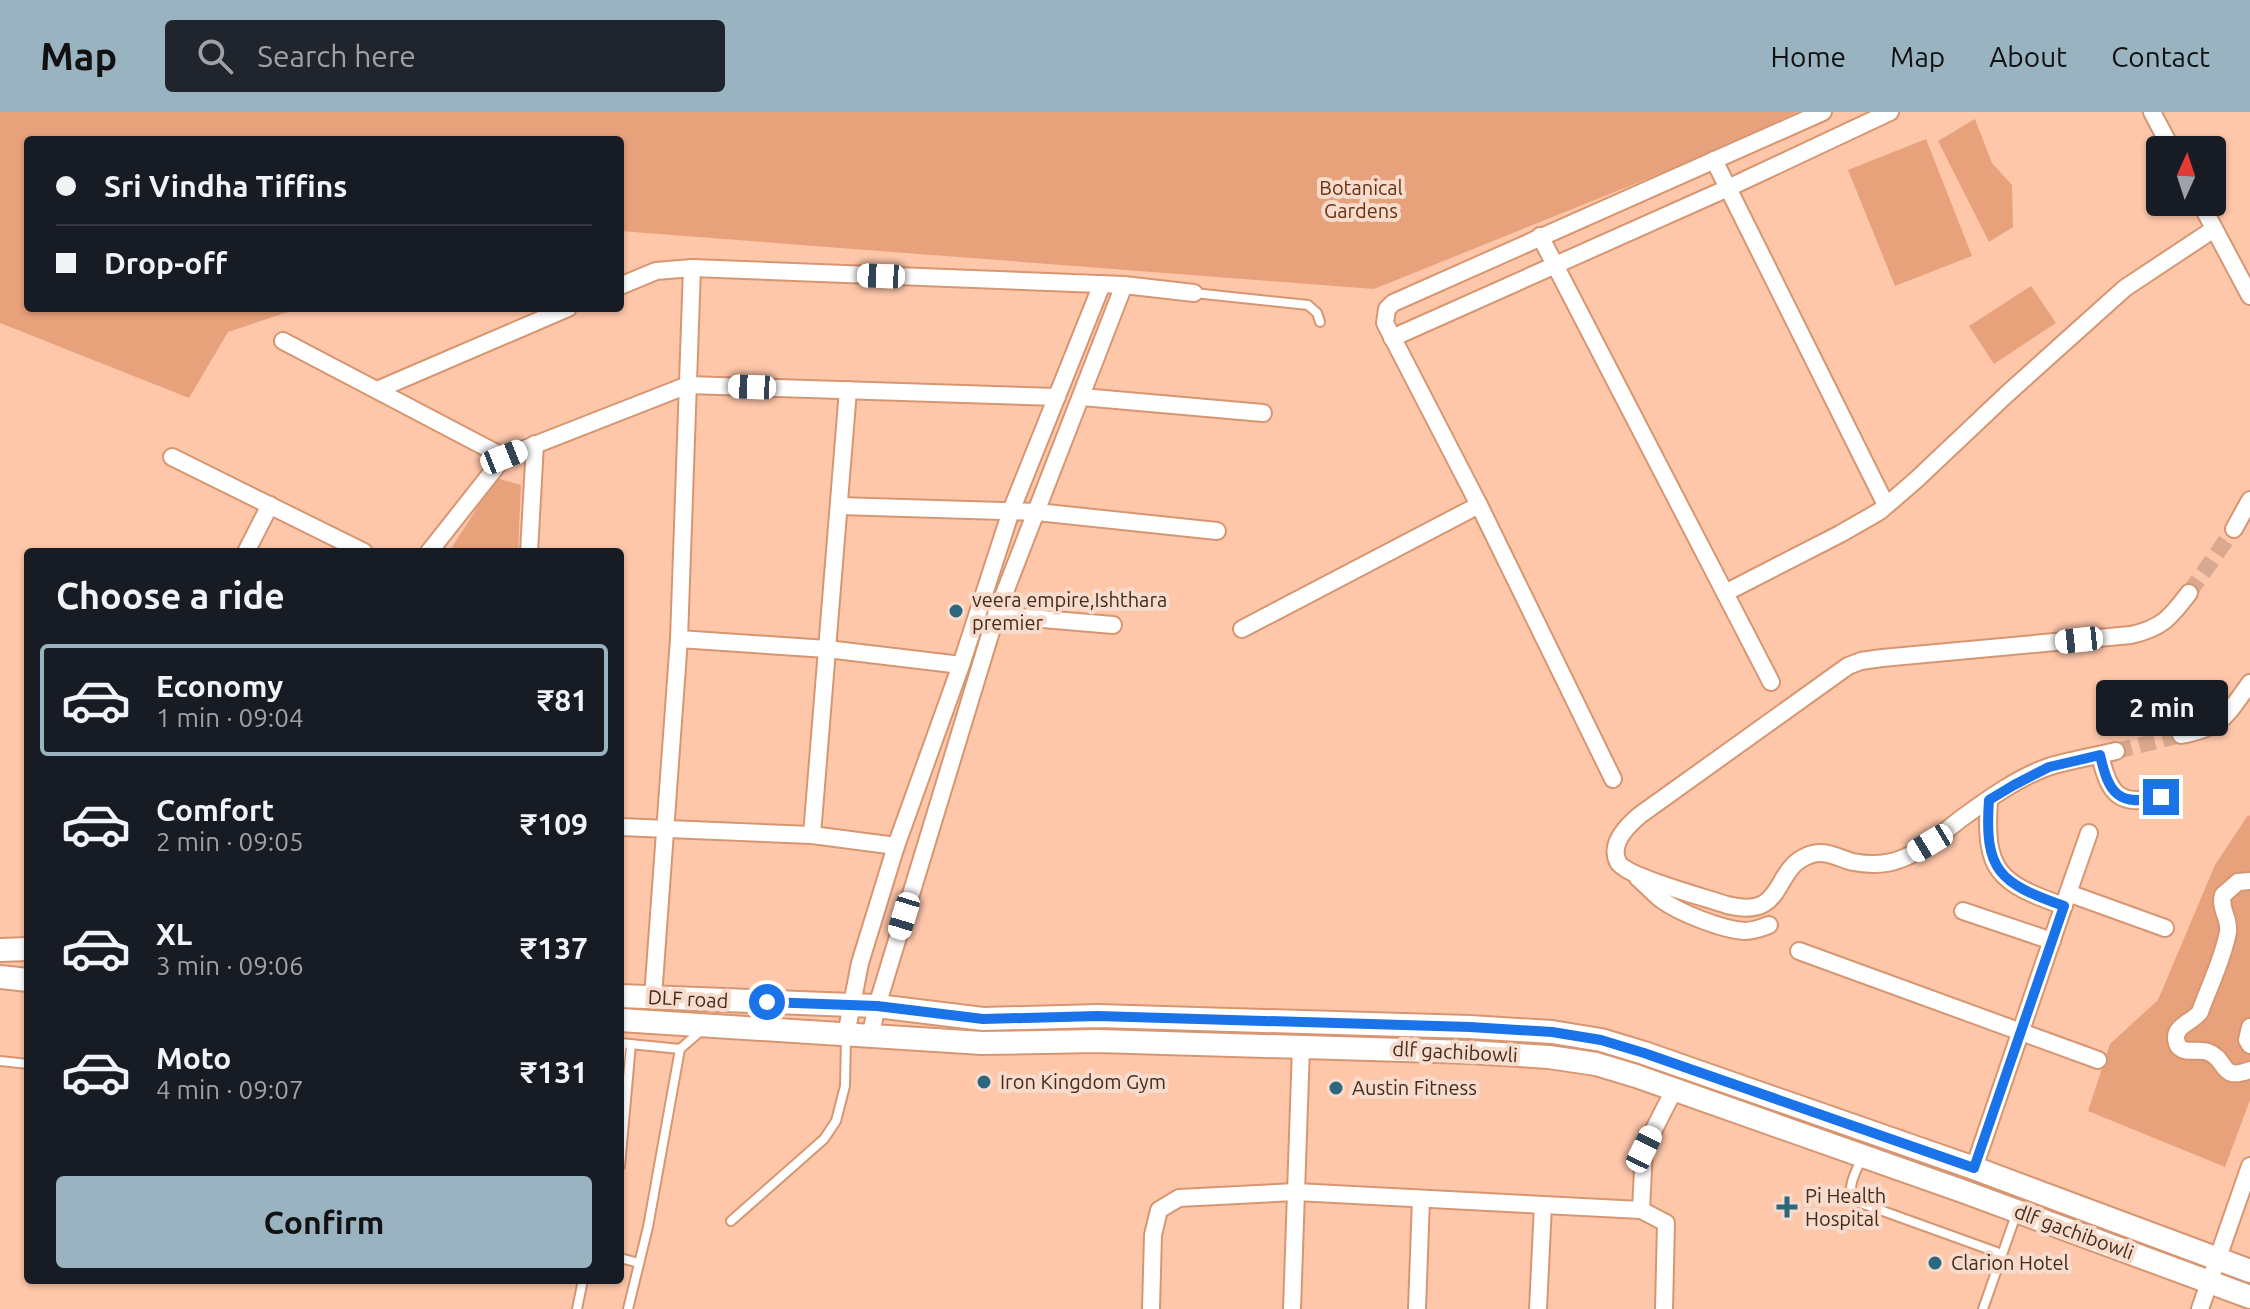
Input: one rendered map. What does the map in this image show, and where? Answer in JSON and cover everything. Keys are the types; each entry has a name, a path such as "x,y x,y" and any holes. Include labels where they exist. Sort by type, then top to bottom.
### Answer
{"main road":[{"path":"0,950 24,949"},
{"path":"0,977 24,980"},
{"name":"DLF road","path":"624,996 877,1006 983,1019 1098,1016 1470,1027 1552,1032 1601,1040 1974,1168 2250,1271"},
{"name":"dlf gachibowli","path":"624,1020 982,1043 1098,1041 1469,1052 1549,1057 1596,1064 2018,1211 2250,1297"}],"street":[{"path":"1613,779 1479,505 1392,338 1385,323 1387,309 1393,303 1540,236 1823,112"},
{"path":"1392,338 1890,112"},
{"path":"2152,112 2165,136"},
{"path":"1714,160 1886,505"},
{"path":"2207,216 2250,296"},
{"path":"1725,593 1840,534 1886,505 2125,288 2214,229"},
{"path":"1540,236 1771,682"},
{"path":"653,997 679,639 692,268"},
{"path":"624,284 656,271 692,268 1124,285 1194,293"},
{"path":"846,1035 860,963 896,846 961,665 1011,511 1102,284"},
{"path":"870,1037 996,615 1124,285"},
{"path":"377,390 559,312"},
{"path":"283,341 504,457"},
{"path":"432,548 504,457 688,385 1057,397"},
{"path":"812,835 848,390"},
{"path":"1082,397 1263,413"},
{"path":"529,548 535,444"},
{"path":"172,457 356,548"},
{"path":"2234,529 2250,500"},
{"path":"248,548 270,505"},
{"path":"1242,629 1479,505"},
{"path":"839,506 1037,512 1217,531"},
{"path":"1769,925 1755,931 1741,931 1701,918 1664,901 1618,863 1616,855 1622,834 1629,824 1848,666 1882,658 2131,635 2157,628 2170,619 2189,593"},
{"path":"996,615 1113,625"},
{"path":"679,639 827,649 961,665"},
{"path":"2181,735 2202,731 2224,719 2250,683"},
{"path":"1634,874 1727,905 1752,908 1772,898 1794,866 1809,854 1823,853 1865,864 1898,860 1930,843 1989,800 2049,767 2108,753 2104,772 2114,793 2128,800 2139,801 2161,797"},
{"path":"1989,800 1988,840 1996,866 2024,890 2165,928"},
{"path":"624,827 812,835 896,846"},
{"path":"1974,1168 2089,833"},
{"path":"2250,881 2238,882 2223,895 2221,904 2228,927 2226,940 2200,1012 2180,1027 2176,1036 2180,1048 2188,1052 2208,1052 2228,1073 2250,1070"},
{"path":"1963,911 2052,941"},
{"path":"1799,951 2098,1060"},
{"path":"2250,1027 2247,1040 2250,1045"},
{"path":"1292,1309 1301,1047"},
{"path":"1641,1210 1644,1149 1674,1090"},
{"path":"2200,1309 2250,1166"},
{"path":"1151,1309 1153,1235 1159,1210 1179,1198 1296,1192 1641,1210 1666,1223 1664,1309"},
{"path":"1417,1309 1421,1199"},
{"path":"1538,1309 1543,1205"}],"lane":[{"path":"1194,293 1308,305 1317,313 1320,322"},
{"path":"628,1309 648,1227 680,1049 706,1026"},
{"path":"731,1221 824,1139 836,1121 845,1086 846,1035"},
{"path":"624,1044 680,1049"},
{"path":"0,1061 24,1064"},
{"path":"1862,1156 1849,1190 1855,1201 2002,1254"},
{"path":"1983,1309 2018,1211"},
{"path":"624,1259 639,1263"},
{"path":"577,1309 582,1284"}],"green space":[{"name":"Botanical Gardens","path":"0,112 1797,112 1714,152 1374,289 624,231 624,136 24,136 24,312 288,312 228,332 189,398 0,323"},
{"path":"1975,119 1992,163 2012,185 2013,227 1989,242 1938,141"},
{"path":"1926,139 1972,256 1895,286 1848,170"},
{"path":"2031,286 2056,323 1994,364 1969,326"},
{"path":"496,478 521,485 518,548 452,548"},
{"path":"2248,815 2250,1100 2225,1167 2088,1111 2110,1044 2158,1000 2215,865"}],"tunnel":[{"path":"2189,593 2234,529"},
{"path":"2116,751 2181,735"}],"place":[{"name":"veera empire,Ishthara premier","path":"956,611"},
{"name":"Iron Kingdom Gym","path":"984,1082"},
{"name":"Austin Fitness","path":"1336,1088"},
{"name":"Pi Health Hospital","path":"1787,1207"},
{"name":"Clarion Hotel","path":"1935,1263"}],"route":[{"path":"767,1002 877,1006 983,1019 1098,1016 1552,1032 1601,1040 1644,1053 1974,1168 2064,906 2024,890 1996,866 1989,851 1989,800 2049,767 2100,755 2114,793 2128,800 2139,801 2161,797"}]}
